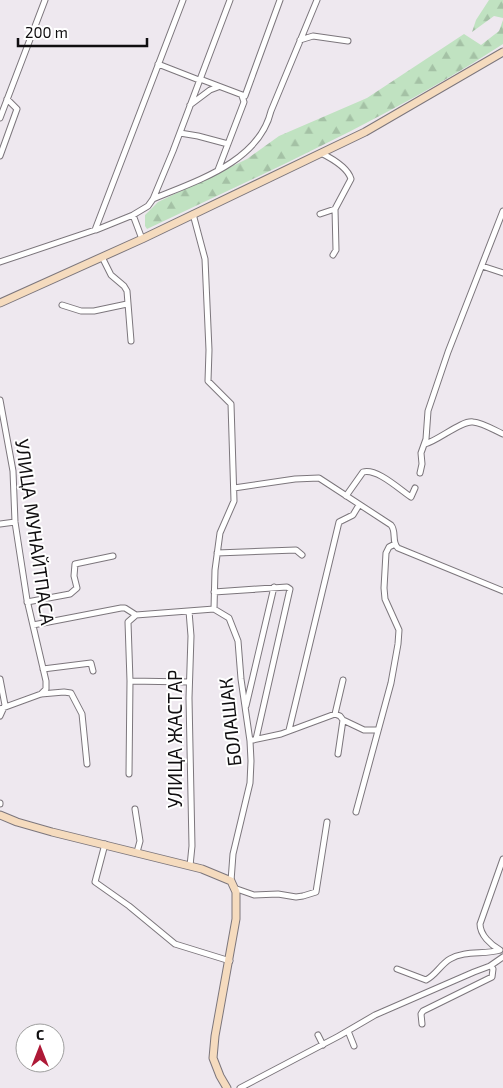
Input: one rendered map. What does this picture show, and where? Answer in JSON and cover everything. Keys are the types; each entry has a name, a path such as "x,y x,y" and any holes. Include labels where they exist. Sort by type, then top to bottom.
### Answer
{"main road":[{"path":"0,303 142,239 365,132 503,52"},
{"path":"0,815 52,832 190,866 213,873 232,884 236,892 238,904 230,961 215,1036 213,1058 227,1088"}],"street":[{"path":"0,118 45,0"},
{"path":"95,230 183,0"},
{"path":"0,262 95,230 133,215 148,206 153,199 180,133 230,0"},
{"path":"218,170 280,0"},
{"path":"153,199 218,170 244,153 260,138 268,124 317,0"},
{"path":"300,40 313,36 348,41"},
{"path":"158,64 244,97"},
{"path":"235,93 244,90 250,82"},
{"path":"190,105 210,90 218,87"},
{"path":"0,156 17,109 7,99"},
{"path":"180,133 228,144"},
{"path":"321,153 350,175 351,179 336,203 336,250 333,255"},
{"path":"320,214 335,209"},
{"path":"420,472 422,464 421,452 425,444 428,411 448,352 503,211"},
{"path":"33,625 121,608 125,608 136,615 214,609 220,533 234,501 231,404 208,381 209,340 206,259 193,214"},
{"path":"133,215 142,239"},
{"path":"102,257 112,275 124,286 127,292 131,341"},
{"path":"482,266 503,273"},
{"path":"62,305 81,311 94,311 127,304"},
{"name":"УЛИЦА МУНАЙТПАСА","path":"0,400 14,472 15,522 27,602 47,686 46,691 41,694"},
{"path":"425,444 466,422 473,422 503,434"},
{"path":"346,496 363,472 366,471 380,475 411,497 415,488"},
{"path":"234,488 294,479 315,478 391,525 394,528 395,544 398,548 503,591"},
{"path":"289,730 339,522 354,515 359,505"},
{"path":"0,524 15,522"},
{"path":"356,812 391,683 398,644 399,630 385,600 384,588 386,553 389,547 395,544"},
{"path":"218,553 296,550 302,555"},
{"path":"27,602 70,594 78,588 74,576 75,564 113,556"},
{"path":"214,592 287,587 290,589 253,740 281,734 335,714 364,730 378,730"},
{"path":"245,710 274,588"},
{"name":"БОЛАШАК","path":"214,609 230,618 238,642 245,710 253,740 250,783 233,854 232,884"},
{"name":"УЛИЦА ЖАСТАР","path":"189,611 191,636 189,682 192,846 190,866"},
{"path":"129,774 130,681 128,622 136,615"},
{"path":"43,668 91,663 93,671"},
{"path":"0,679 4,705 0,716"},
{"path":"335,714 343,680"},
{"path":"130,681 189,682"},
{"path":"2,709 41,694 68,692 73,694 82,714 87,764"},
{"path":"338,754 343,720"},
{"path":"135,809 140,841 137,852"},
{"path":"232,884 254,895 303,896 316,892 327,822"},
{"path":"104,844 95,882 129,906 176,944 230,961"},
{"path":"502,951 484,937 480,931 480,924 503,859"},
{"path":"397,969 426,980 449,960 458,956 469,953 502,951"},
{"path":"240,1088 323,1045 375,1015 491,966 503,957"},
{"path":"422,1024 421,1014 423,1011 492,977 491,966"},
{"path":"348,1031 354,1046"},
{"path":"318,1035 323,1045"}],"green space":[{"path":"489,0 503,0 503,18 494,16 472,32 476,20"},
{"path":"503,20 503,44 417,96 283,165 147,229 145,226 145,215 158,202 247,159 279,136 367,98 464,34 481,45 499,31"}]}
